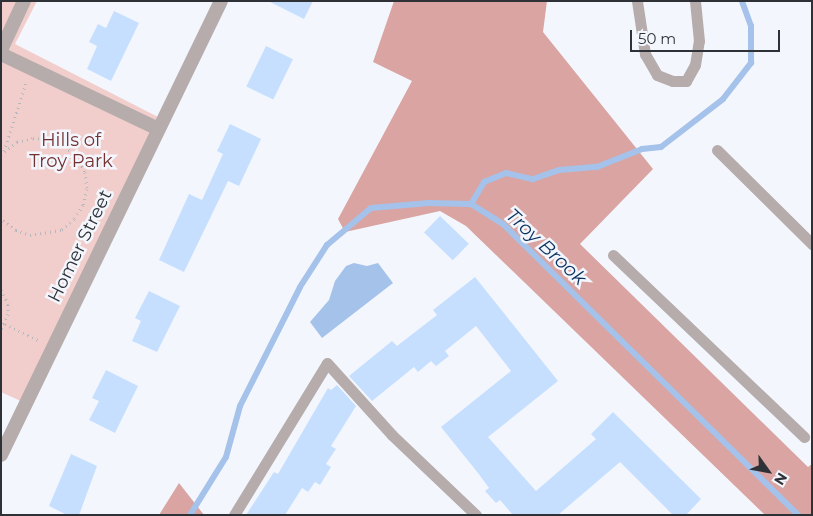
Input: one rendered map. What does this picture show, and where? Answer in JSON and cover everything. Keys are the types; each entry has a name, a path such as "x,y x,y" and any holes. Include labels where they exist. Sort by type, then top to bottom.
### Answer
{"street":[{"path":"24,1 1,52 158,129"},
{"name":"Homer Street","path":"1,455 221,1"}],"lane":[{"path":"637,1 645,54 657,75 672,81 686,81 695,66 699,41 695,1"},
{"path":"717,150 812,244"},
{"path":"613,255 804,437"},
{"path":"234,515 327,363 392,435 476,515"}],"path":[{"path":"2,154 31,68"},
{"path":"1,219 16,230 31,235 61,230 74,219 83,205 86,189 85,172 77,157 65,146 50,139 25,140 2,154"},
{"path":"1,290 8,304 5,324 1,329"},
{"path":"5,324 53,347"}],"green space":[{"name":"Hills of Troy Park","path":"1,1 37,1 15,44 164,120 25,403 1,392"}],"shaded area":[{"path":"394,1 547,1 543,32 653,169 580,244 808,467 812,464 812,515 765,515 466,226 440,211 345,232 338,219 412,81 373,62"},
{"path":"179,483 204,515 159,515"}],"water":[{"path":"354,263 367,266 378,263 393,283 322,338 310,322 329,300 335,281 346,266"}],"building":[{"path":"268,1 313,1 304,19"},
{"path":"114,11 139,23 111,81 87,69 97,46 89,42 98,24 106,28"},
{"path":"266,46 293,59 273,100 246,86"},
{"path":"230,124 261,139 239,186 228,181 184,272 159,260 189,194 202,200 223,154 217,151"},
{"path":"440,216 469,244 453,260 424,233"},
{"path":"475,277 558,381 488,437 536,491 596,439 591,434 613,412 701,499 686,515 673,515 620,462 558,515 513,515 500,500 496,503 485,491 489,488 441,427 511,371 476,326 445,351 449,356 436,366 431,361 418,372 414,367 372,401 349,376 392,341 397,346 437,315 433,310"},
{"path":"149,291 180,306 157,352 132,341 141,321 135,318"},
{"path":"106,370 138,386 115,433 89,420 99,401 92,398"},
{"path":"337,385 356,406 331,446 336,449 326,464 331,467 320,485 315,482 308,492 302,488 285,515 246,515 274,472 278,474 328,388 331,390"},
{"path":"71,454 97,466 79,515 67,515 49,506"}],"waterway":[{"path":"471,204 484,182 506,173 533,179 559,170 597,167 642,149 661,147 723,99 751,63 751,26 742,1"},
{"name":"Troy Brook","path":"190,515 226,457 240,406 300,287 327,245 371,208 429,203 471,204 503,224 798,515"}]}
